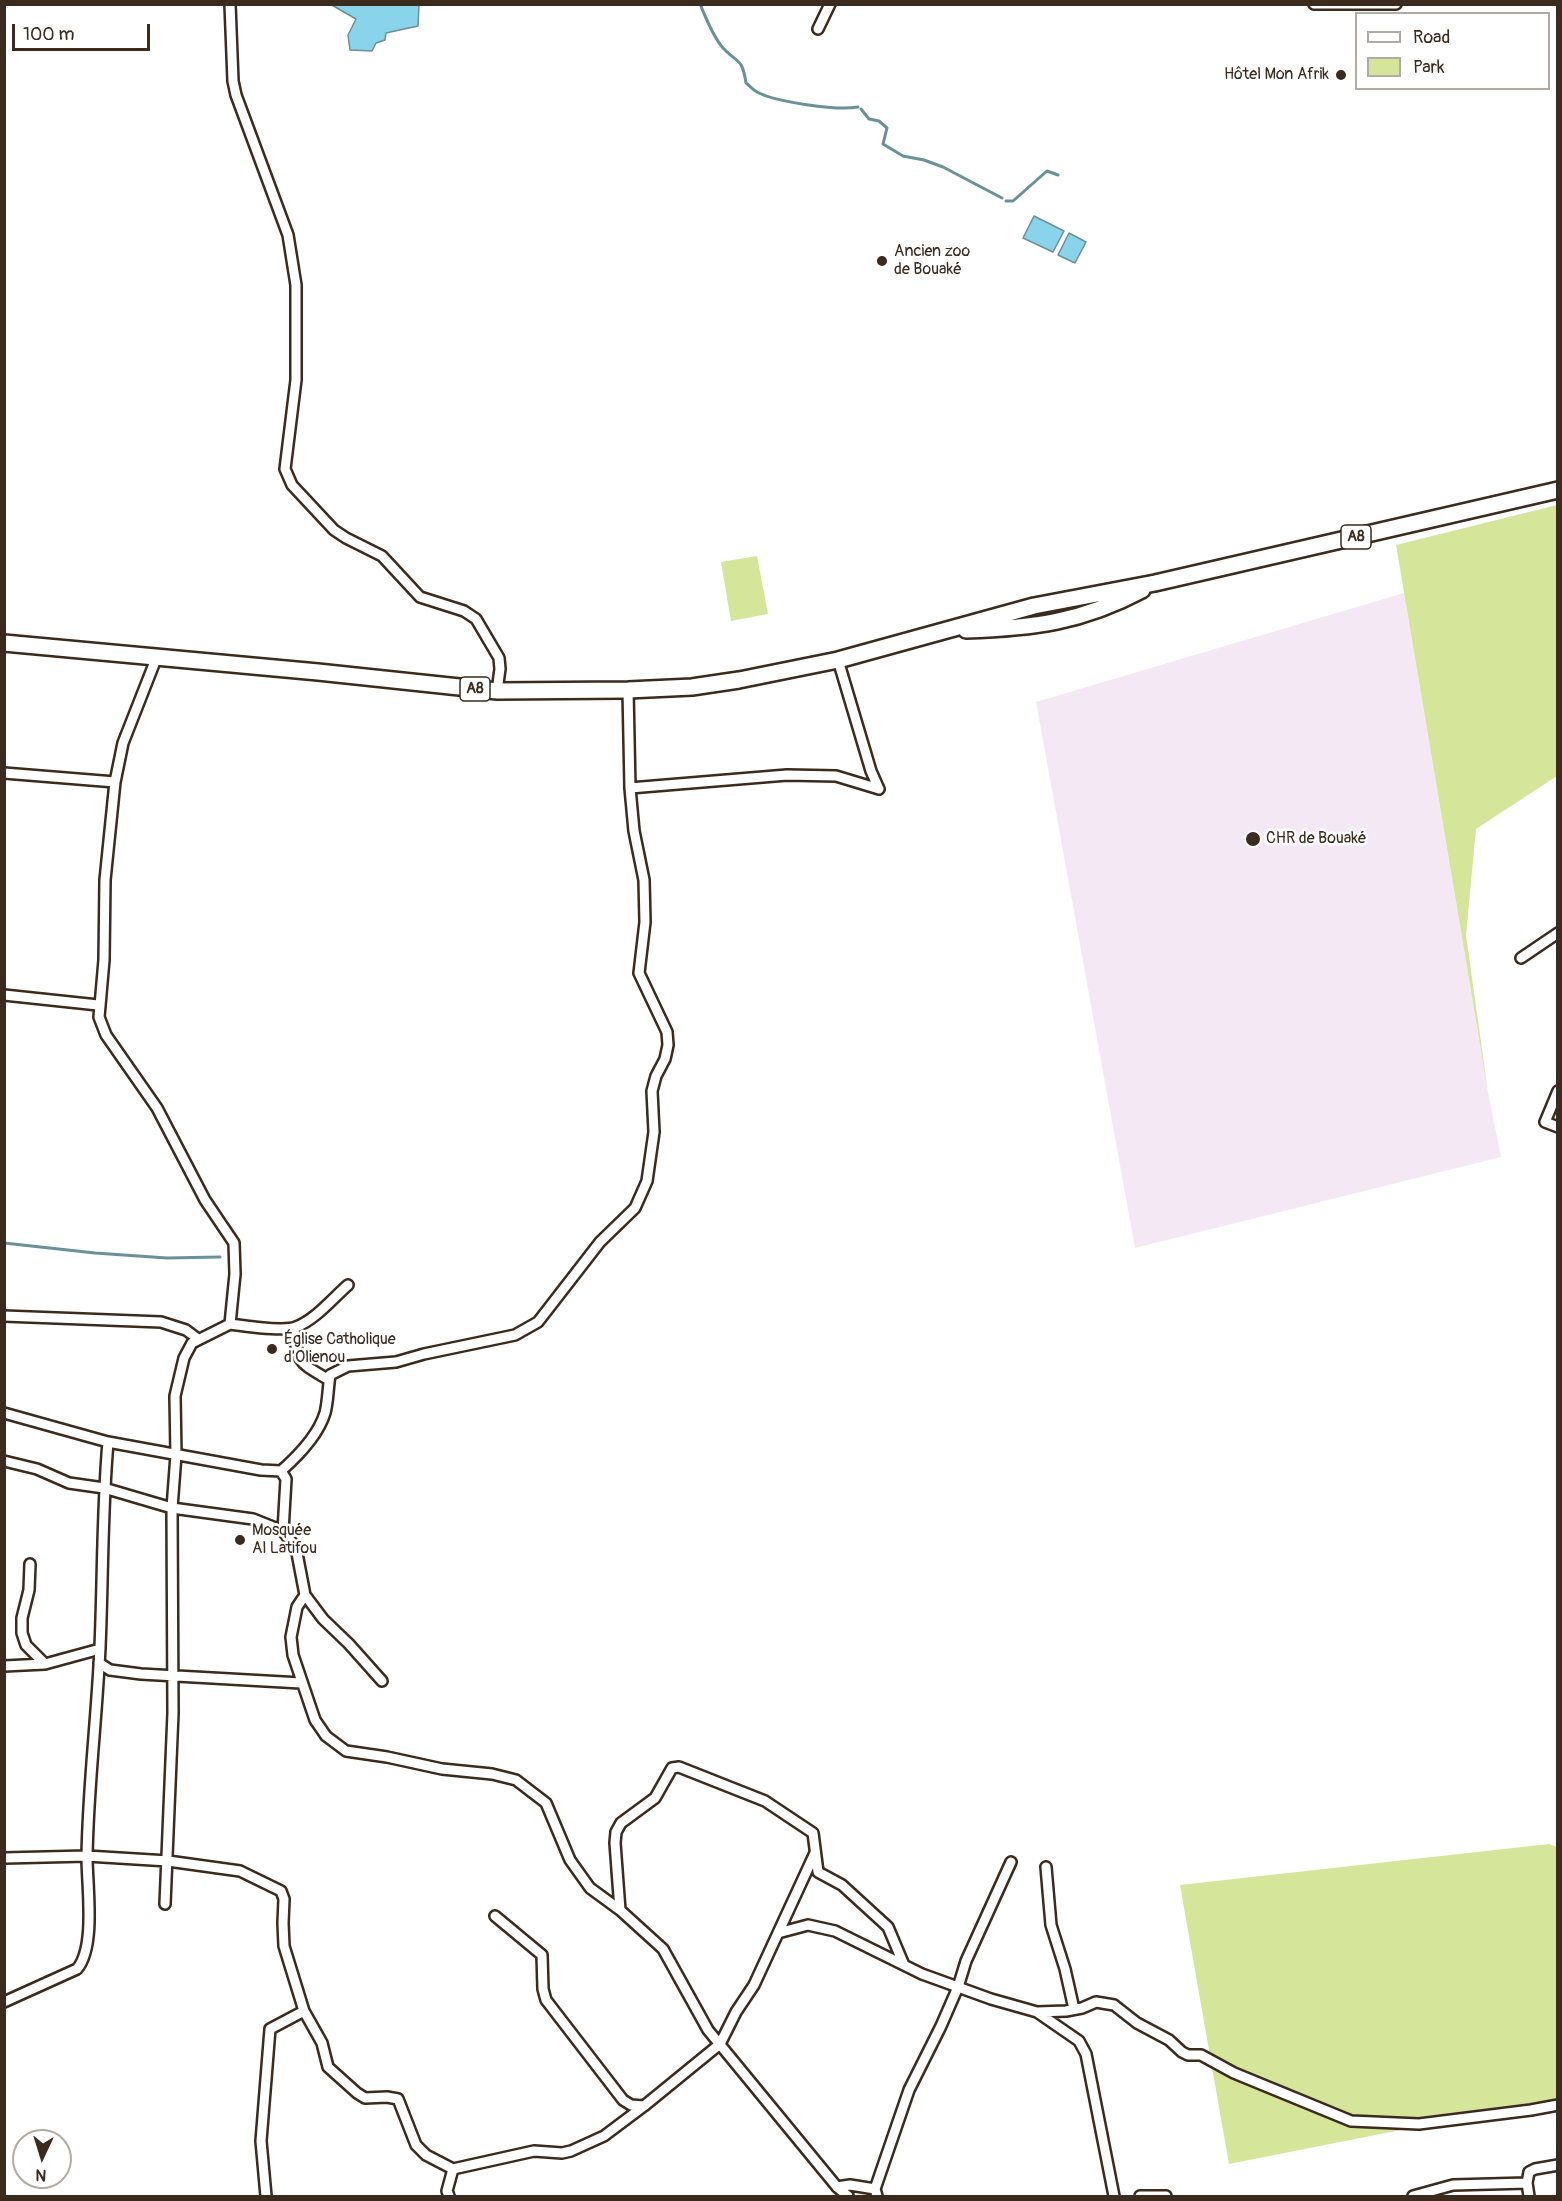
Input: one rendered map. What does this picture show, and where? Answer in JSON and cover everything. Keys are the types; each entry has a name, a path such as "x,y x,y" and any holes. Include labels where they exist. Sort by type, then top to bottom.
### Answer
{"main road":[{"name":"A8","path":"4,643 497,691 692,687 838,660 1034,606 1155,583 1557,490"}],"street":[{"path":"230,4 232,69 236,95 288,235 296,285 296,380 285,470 287,478 334,530 382,556 420,597 464,611 476,619 499,658 497,691"},
{"path":"818,28 830,4"},
{"path":"1314,4 1396,4"},
{"path":"156,658 123,743 115,782 105,880 104,960 98,1005 99,1017 106,1035 157,1108 205,1200 234,1244 235,1274 230,1324"},
{"path":"630,788 787,775 836,776 879,789 871,771 838,660"},
{"path":"4,1413 108,1442 261,1470 281,1471 297,1457 312,1438 324,1414 330,1375 348,1366 396,1362 515,1335 538,1322 600,1242 635,1208 647,1181 654,1132 652,1091 668,1045 667,1032 639,973 645,922 644,880 634,831 630,788 628,690"},
{"path":"4,773 115,782"},
{"path":"1521,958 1557,933"},
{"path":"4,995 98,1005"},
{"path":"1557,1091 1545,1122 1557,1127"},
{"path":"165,1904 173,1675 172,1508 176,1455 176,1396 184,1358 192,1343 230,1324 294,1328 312,1317 348,1285"},
{"path":"4,1316 161,1322 186,1330 198,1339"},
{"path":"294,1328 296,1354 305,1366 329,1380"},
{"path":"4,2002 77,1969 83,1962 88,1936 87,1856 100,1649 104,1488 108,1442"},
{"path":"4,1461 37,1469 69,1483 104,1488 172,1508 253,1520 283,1531 296,1548 305,1595 323,1619 382,1681"},
{"path":"281,1471 286,1479 283,1531"},
{"path":"30,1564 29,1590 22,1618 22,1633 26,1645 45,1664"},
{"path":"305,1595 297,1607 291,1637 293,1655 315,1720 326,1736 346,1751 442,1769 492,1774 516,1780 546,1803 570,1860 590,1888 620,1910 663,1949 708,2030 837,2187 848,2196"},
{"path":"4,1666 45,1664 100,1649"},
{"path":"99,1664 110,1670 301,1683"},
{"path":"620,1910 616,1832 621,1823 655,1798 672,1768 685,1768 765,1801 813,1833 818,1872 842,1885 888,1927 904,1965"},
{"path":"4,1858 87,1856 168,1861 240,1871 281,1891 285,1899 284,1946 304,2011 322,2043 328,2067 365,2098 398,2099 402,2104 416,2145 426,2155 453,2169 534,2151 562,2153 604,2136 720,2044 736,2012 754,1985 815,1853"},
{"path":"837,2187 850,2185 876,2193 909,2090 941,2026 958,1987 966,1961 1011,1862"},
{"path":"1046,1866 1051,1925 1065,1969 1074,2009"},
{"path":"495,1916 542,1955 543,1989 546,2000 582,2049 623,2100 631,2105 644,2106"},
{"path":"778,1933 808,1925 836,1931 904,1965 958,1987 1037,2012 1079,2041 1086,2054 1114,2196"},
{"path":"1037,2012 1074,2009 1095,2002 1114,2005 1137,2023 1169,2040 1188,2055 1201,2055 1234,2073 1351,2121 1419,2124 1557,2105"},
{"path":"266,2196 261,2141 270,2029 304,2011"},
{"path":"1529,2196 1527,2183 1529,2172 1557,2165"},
{"path":"449,2196 447,2191 453,2169"},
{"path":"1413,2196 1454,2185 1527,2183"},
{"path":"1140,2196 1166,2196"}],"shaded area":[{"name":"CHR de Bouaké","path":"1404,593 1501,1157 1135,1248 1036,702"}],"green space":[{"path":"1557,505 1557,776 1476,829 1466,935 1488,1092 1396,545"},
{"path":"757,556 768,614 731,621 721,562"},
{"path":"1549,1844 1557,1847 1557,2099 1229,2164 1180,1885"}],"water":[{"path":"330,4 419,5 418,26 386,33 385,40 376,43 372,51 350,50 348,35 356,19"},
{"path":"1034,216 1064,231 1053,252 1023,238"},
{"path":"1069,233 1086,242 1075,263 1058,255"}],"waterway":[{"path":"700,4 716,38 723,48 739,62 746,83 756,91 766,96 807,105 836,108 858,107"},
{"path":"861,109 869,119 879,121 887,128 883,144 903,156 943,167 1002,198"},
{"path":"1006,201 1013,201 1047,171 1058,175"},
{"path":"4,1243 167,1258 220,1257"}],"place":[{"name":"Hôtel Mon Afrik","path":"1341,75"},
{"name":"Ancien zoo de Bouaké","path":"882,261"},
{"name":"CHR de Bouaké","path":"1253,839"},
{"name":"Église Catholique d'Olienou","path":"272,1349"},
{"name":"Mosquée Al Latifou","path":"240,1540"}]}
